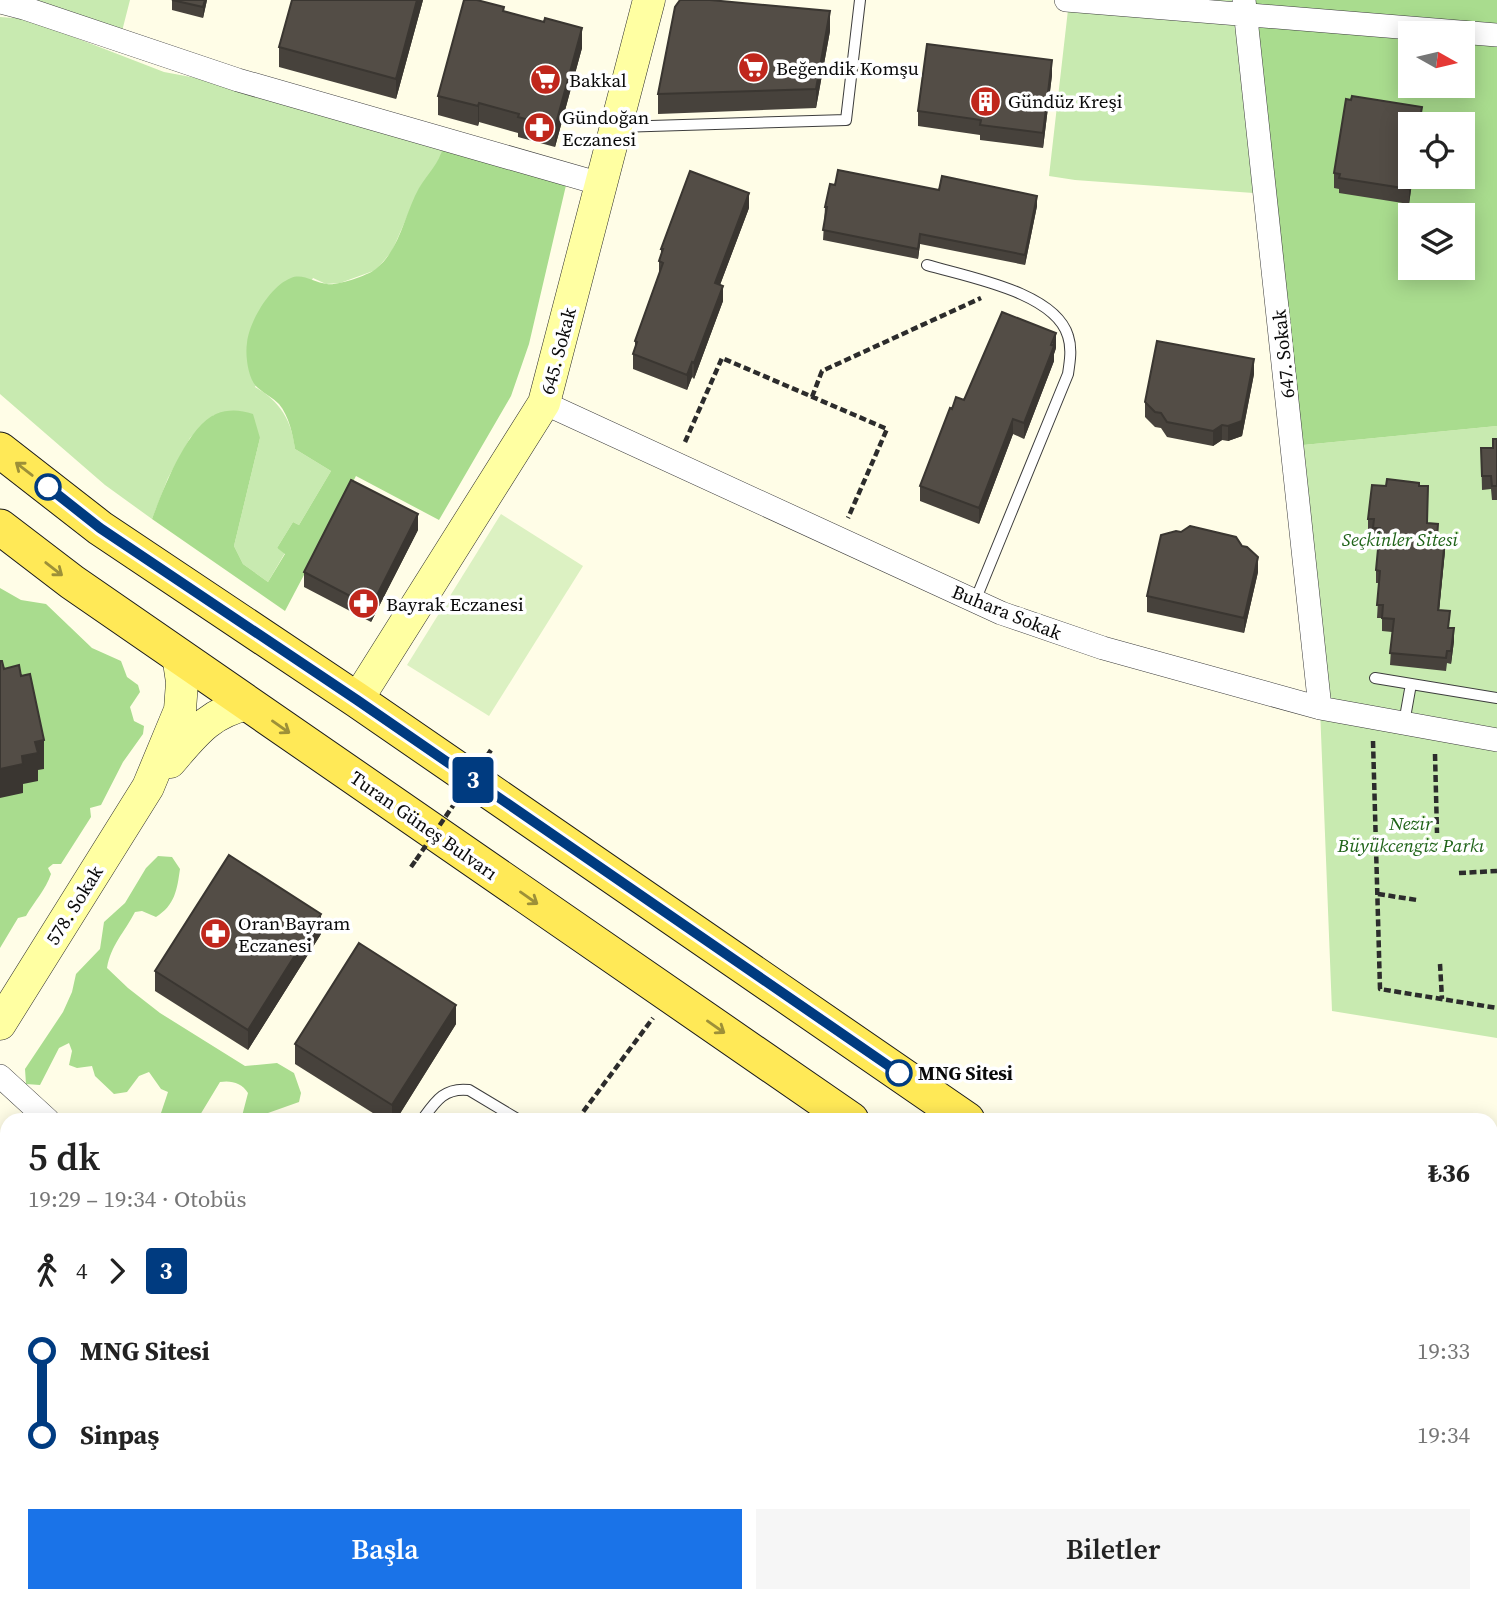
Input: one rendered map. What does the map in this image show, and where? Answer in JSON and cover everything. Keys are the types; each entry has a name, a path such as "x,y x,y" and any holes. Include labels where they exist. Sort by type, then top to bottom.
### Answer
{"main road":[{"path":"0,450 100,528 357,700 957,1113"},
{"name":"Turan Güneş Bulvarı","path":"0,527 72,582 841,1113"}],"street":[{"name":"645. Sokak","path":"357,700 544,403 649,0"},
{"path":"1066,0 1245,7 1497,35"},
{"path":"0,2 238,80 601,184"},
{"name":"647. Sokak","path":"1245,7 1320,708"},
{"name":"Buhara Sokak","path":"544,403 1001,613 1103,648 1320,708 1497,740"},
{"path":"148,787 180,710 182,682 178,655"},
{"path":"148,787 211,719 230,708 248,704"},
{"name":"578. Sokak","path":"0,1024 148,787"},
{"path":"0,1076 40,1113"}],"lane":[{"path":"615,127 846,120 860,0"},
{"path":"927,265 1028,296 1053,311 1068,334 1071,353 1068,373 975,601"},
{"path":"1375,678 1497,698"},
{"path":"1404,723 1411,684"},
{"path":"427,1113 447,1091 462,1089 507,1113"}],"path":[{"path":"812,397 822,371 1003,288"},
{"path":"676,464 722,358 887,429 839,538"},
{"path":"1372,718 1380,989 1497,1008"},
{"path":"1435,729 1437,833"},
{"path":"411,867 491,750"},
{"path":"1459,873 1497,871"},
{"path":"1378,894 1417,900"},
{"path":"1440,964 1442,999"},
{"path":"582,1113 670,995"}],"green space":[{"path":"0,0 130,0 120,39"},
{"path":"1066,0 1244,0 1267,194 1049,176 1069,1"},
{"path":"1244,0 1497,0 1497,426 1293,446"},
{"path":"0,17 27,19 164,72 234,85 443,147 440,161 420,187 392,251 376,270 340,283 326,284 313,278 255,387 278,405 288,421 295,449 331,471 299,525 293,522 277,548 285,553 268,582 243,564 234,546 260,438 214,415 190,438 168,478 152,519 105,485 0,394"},
{"path":"443,147 567,181 529,344 511,396 439,520 356,476 285,611 152,519 177,461 205,421 225,411 253,414 260,438 234,546 243,564 268,582 285,554 277,548 293,522 299,525 331,471 295,449 290,426 282,409 258,388 252,379 246,354 252,325 268,297 291,278 300,277 332,284 361,277 377,268 397,241 414,198"},
{"path":"1497,426 1497,1038 1332,1011 1320,708 1293,446"},
{"path":"501,514 583,566 489,716 407,665"},
{"path":"0,588 21,600 46,604 92,648 121,661 127,677 138,685 140,692 130,707 134,721 144,726 143,734 123,762 101,805 90,808 91,817 61,864 53,864 48,868 51,874 43,890 26,916 18,918 0,948"},
{"path":"158,856 172,857 180,869 174,896 156,917 142,911 135,912 115,946 107,968 160,1013 245,1066 277,1063 294,1073 301,1093 299,1102 268,1113 243,1113 248,1093 236,1083 228,1081 220,1082 201,1113 161,1113 168,1092 161,1089 149,1072 139,1076 127,1092 114,1094 95,1076 92,1066 77,1068 69,1065 72,1051 69,1043 59,1048 40,1085 26,1084 25,1069 63,1012 76,974 100,949 104,922 125,903 146,868"}],"building":[{"path":"172,0 205,0 203,7"},
{"path":"292,0 417,0 396,79 279,47"},
{"path":"464,0 477,0 504,7 503,11 544,22 545,18 582,28 555,127 479,103 478,106 438,96"},
{"path":"680,0 710,0 830,11 816,89 658,94 675,7"},
{"name":"Gündüz Kreşi","path":"927,44 1052,60 1043,133 980,125 981,120 918,111"},
{"path":"1352,96 1422,107 1421,112 1398,112 1398,187 1339,178 1340,174 1334,173 1346,99 1351,100"},
{"path":"838,170 939,190 942,176 1037,196 1025,255 920,234 918,249 823,230 830,184 835,185"},
{"path":"690,171 749,193 715,283 723,286 687,375 633,354 637,342 635,341 663,263 659,261 661,249"},
{"path":"1002,312 1056,333 1051,345 1054,346 1024,423 1013,419 979,508 920,486 950,408 952,409 956,397 964,400"},
{"path":"1157,341 1254,359 1242,421 1228,426 1222,425 1213,431 1167,422 1161,413 1155,412 1145,402"},
{"path":"1493,439 1497,439 1497,486 1492,486 1491,476 1482,476 1481,448 1493,448"},
{"path":"1387,479 1428,486 1427,523 1438,524 1437,538 1445,538 1438,610 1450,611 1448,628 1454,628 1451,651 1447,651 1446,658 1390,653 1394,619 1382,618 1383,605 1377,605 1380,571 1376,570 1380,528 1373,528 1374,519 1368,519 1372,485 1386,486"},
{"path":"351,480 418,514 371,607 304,572"},
{"path":"1190,526 1236,537 1242,546 1258,557 1244,618 1147,596 1161,535 1181,532"},
{"path":"0,661 4,669 19,665 21,676 30,674 44,740 35,742 38,753 22,756 23,764 0,769"},
{"path":"229,855 321,914 248,1030 155,971"},
{"path":"359,943 456,1005 392,1105 295,1044"}],"bus line":[{"name":"3","path":"48,487 100,528 357,700 899,1073"}],"place":[{"name":"Beğendik Komşu","path":"753,68"},
{"name":"Bakkal","path":"546,80"},
{"name":"Gündüz Kreşi","path":"985,101"},
{"name":"Gündoğan Eczanesi","path":"539,128"},
{"name":"Bayrak Eczanesi","path":"363,604"},
{"name":"Oran Bayram Eczanesi","path":"215,934"},
{"name":"MNG Sitesi","path":"899,1073"}],"park label":[{"name":"Seçkinler Sitesi","path":"1400,539"},
{"name":"Nezir Büyükcengiz Parkı","path":"1411,834"}]}
